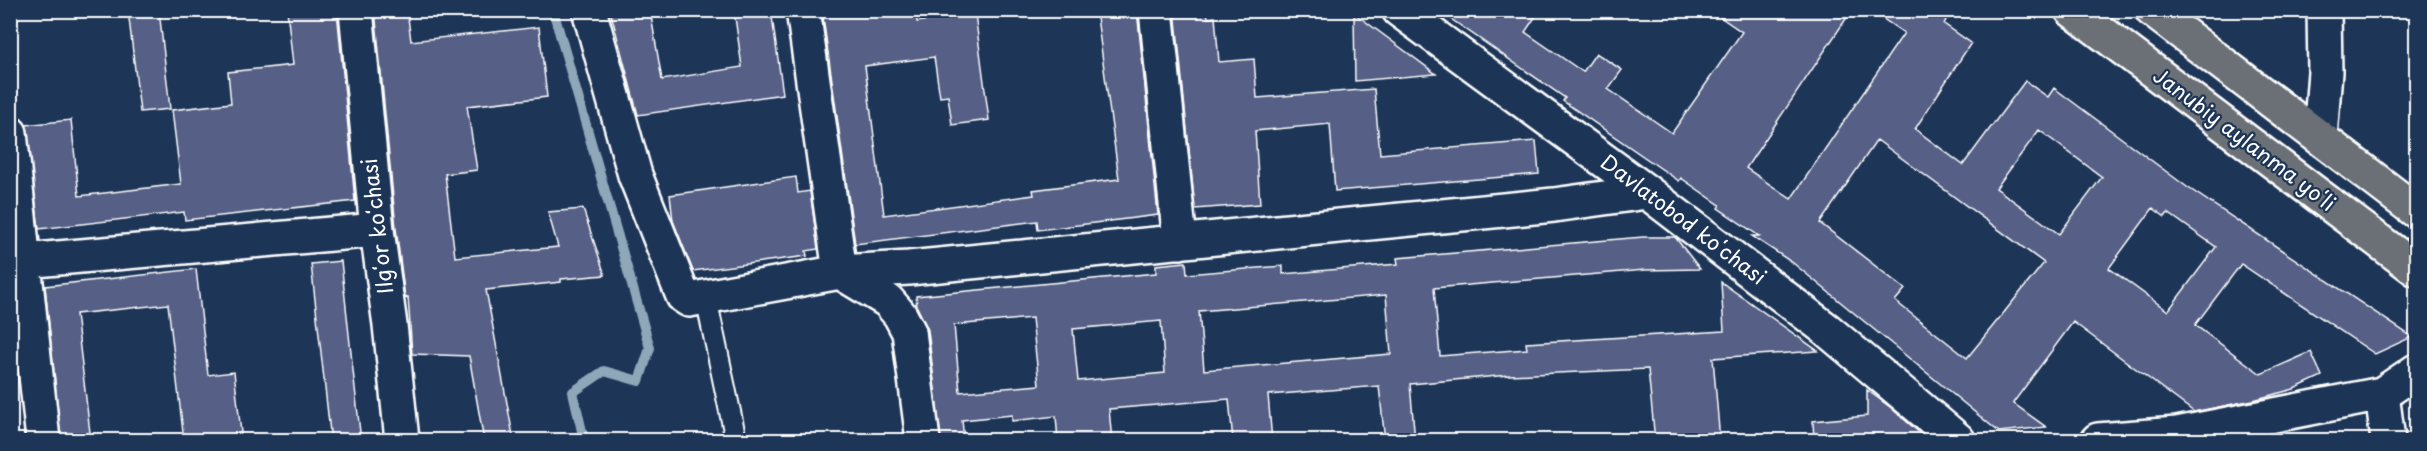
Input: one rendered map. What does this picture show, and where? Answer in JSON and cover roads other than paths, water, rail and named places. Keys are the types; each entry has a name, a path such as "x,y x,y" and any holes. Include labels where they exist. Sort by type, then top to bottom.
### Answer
{"highway":[{"name":"Janubiy aylanma yoʻli","path":"2072,10 2416,269"},
{"path":"2152,10 2416,211"}],"street":[{"name":"Ilgʻor koʻchasi","path":"356,10 376,230 390,325 402,441"},
{"path":"589,10 635,175 683,296 689,300 840,272 1554,206 1647,192"},
{"path":"803,10 840,272"},
{"path":"1156,10 1179,242"},
{"name":"Davlatobod koʻchasi","path":"1400,10 1647,192 1826,329 1958,441"},
{"path":"2320,137 2325,72 2324,10"},
{"path":"10,133 43,441"},
{"path":"24,261 376,230"},
{"path":"840,272 888,301 900,315 909,332 922,441"},
{"path":"2098,441 2177,434 2382,394 2416,371"},
{"path":"2382,394 2388,441"}],"lane":[{"path":"706,298 736,441"}],"waterway":[{"path":"553,10 650,348 639,381 604,371 573,392 584,440"}]}
